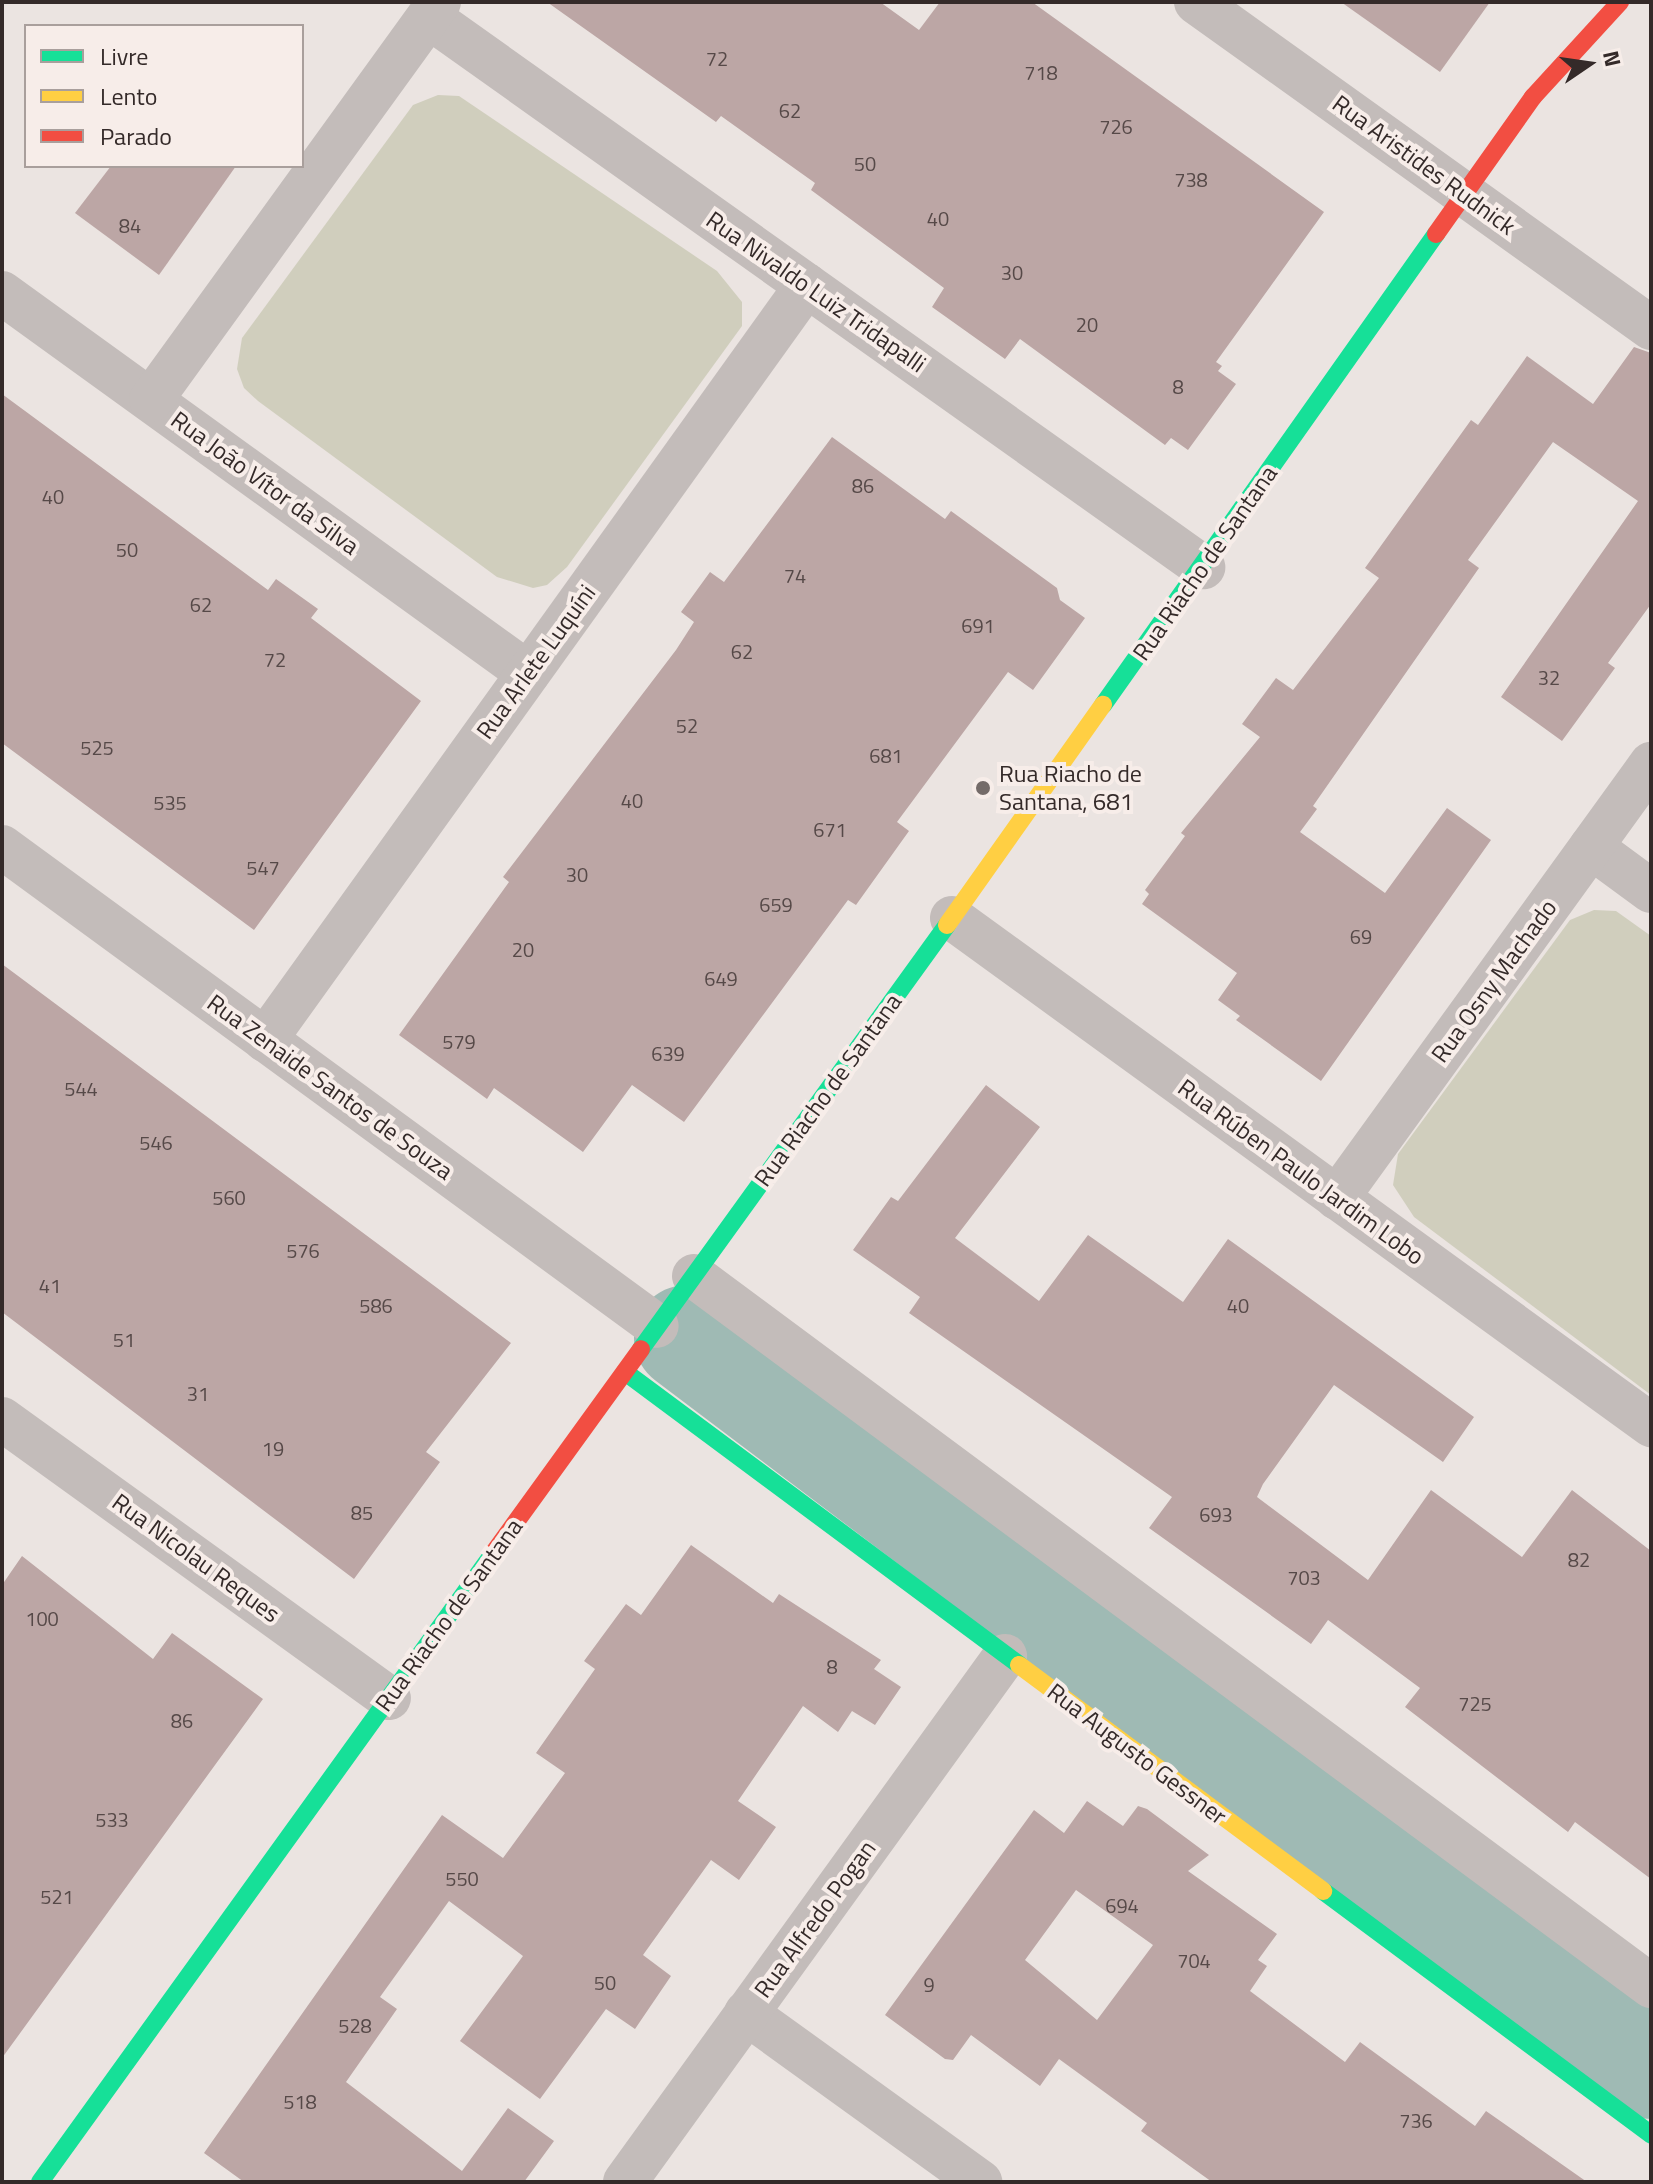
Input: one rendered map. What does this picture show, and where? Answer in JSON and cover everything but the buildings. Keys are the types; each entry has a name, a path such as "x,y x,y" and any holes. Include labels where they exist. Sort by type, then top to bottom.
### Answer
{"street":[{"name":"Rua Aristides Rudnick","path":"1196,2 1651,328"},
{"name":"Rua Riacho de Santana","path":"40,2182 952,918 1533,97 1620,2"},
{"name":"Rua Nivaldo Luiz Tridapalli","path":"434,9 807,285 1203,567"},
{"path":"151,400 434,9"},
{"name":"Rua Arlete Luquíni","path":"265,1040 807,285"},
{"name":"Rua João Vítor da Silva","path":"2,293 528,673"},
{"name":"Rua Osny Machado","path":"1337,1198 1651,764"},
{"name":"Rua Zenaide Santos de Souza","path":"2,847 657,1326"},
{"path":"1591,847 1651,891"},
{"name":"Rua Rúben Paulo Jardim Lobo","path":"952,918 1651,1425"},
{"path":"694,1276 1651,1986"},
{"name":"Rua Augusto Gessner","path":"625,1372 1651,2135"},
{"name":"Rua Nicolau Reques","path":"2,1419 389,1698"},
{"name":"Rua Alfredo Pogan","path":"625,2182 1005,1656"},
{"path":"746,2013 980,2182"}],"shaded area":[{"path":"438,95 459,96 717,271 742,302 742,326 567,567 547,585 533,588 497,577 258,401 244,388 237,369 242,338 413,105"},
{"path":"1594,910 1616,911 1651,936 1651,1395 1414,1217 1393,1185 1398,1154 1570,920"}],"waterway":[{"path":"687,1338 1651,2066"}],"traffic: fast":[{"path":"1103,705 1436,234"},
{"path":"641,1349 947,925"},
{"path":"625,1372 1019,1665"},
{"path":"40,2182 492,1555"},
{"path":"1323,1891 1651,2135"}],"traffic: slow":[{"path":"947,925 1103,705"},
{"path":"1019,1665 1323,1891"}],"traffic: jam":[{"path":"1436,234 1533,97 1620,2"},
{"path":"492,1555 641,1349"}],"place":[{"name":"Rua Riacho de Santana, 681","path":"983,788"}]}
